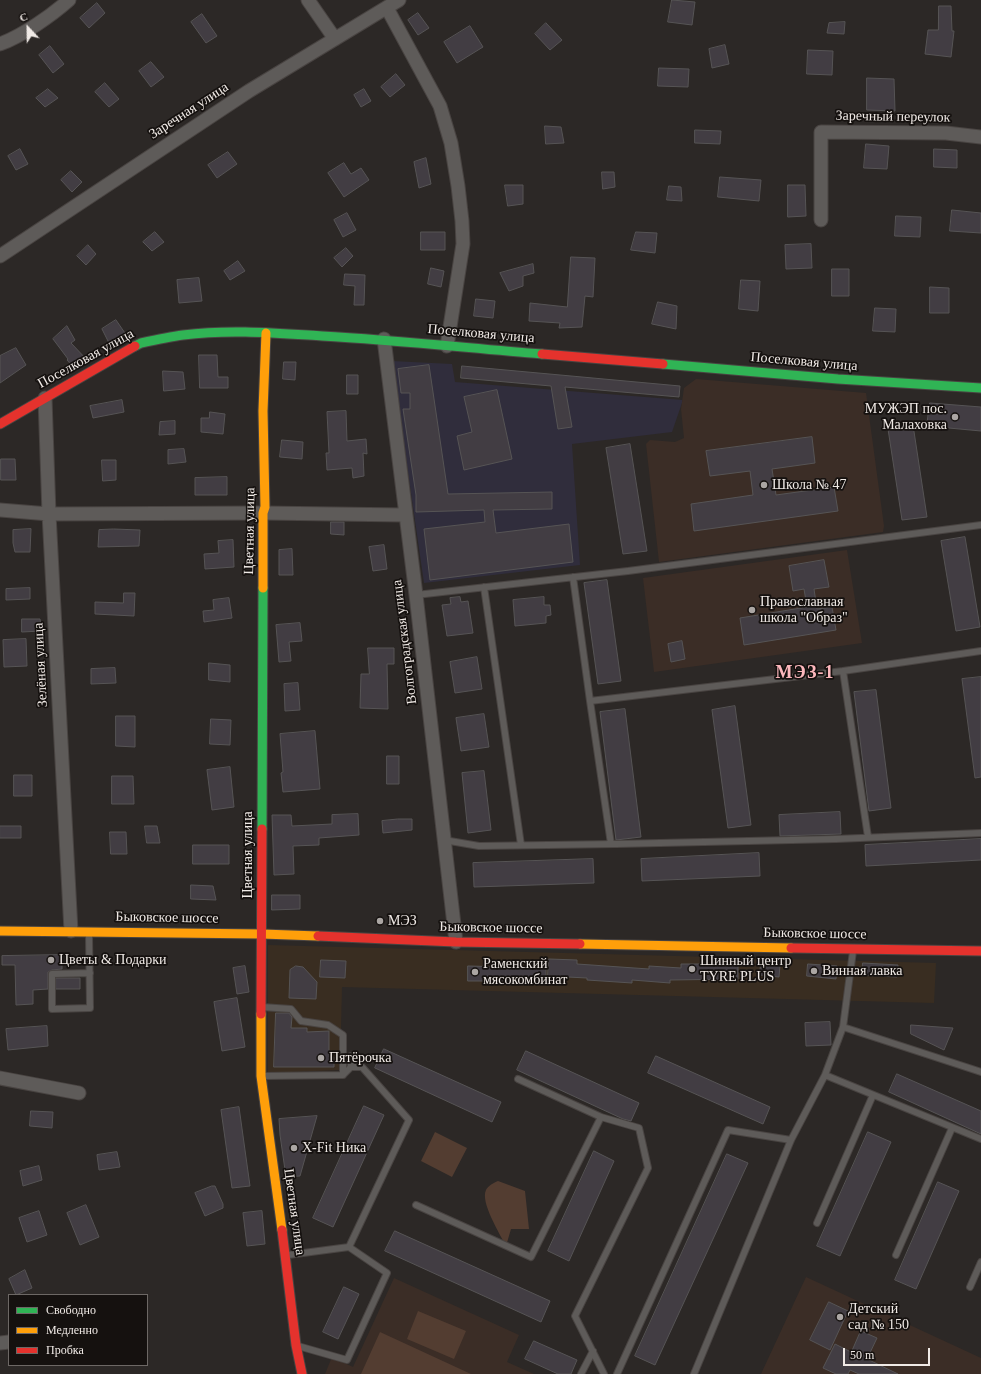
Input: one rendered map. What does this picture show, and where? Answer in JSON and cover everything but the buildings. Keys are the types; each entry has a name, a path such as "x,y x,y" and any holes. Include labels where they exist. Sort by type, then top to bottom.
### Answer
{"street":[{"path":"0,44 11,40 58,10 69,0"},
{"path":"308,0 334,39"},
{"name":"Заречная улица","path":"0,256 250,91 399,0"},
{"path":"387,8 440,106 452,150 460,200 463,244 447,346"},
{"name":"Заречный переулок","path":"821,220 821,132 946,133 981,137"},
{"name":"Поселковая улица","path":"0,424 141,343 188,335 222,332 384,339 447,346 838,379 981,388"},
{"name":"Цветная улица","path":"266,333 263,411 265,507 263,513 261,1076 286,1256 296,1345 302,1374"},
{"name":"Волгоградская улица","path":"384,339 416,595 456,942"},
{"name":"Зелёная улица","path":"45,398 49,514 71,931"},
{"path":"0,510 49,514 406,514"},
{"name":"Быковское шоссе","path":"0,931 262,934 456,942 981,951"},
{"path":"0,1078 79,1093"}],"lane":[{"path":"416,595 573,577 981,525"},
{"path":"573,577 611,844"},
{"path":"484,587 521,845"},
{"path":"590,701 843,672 981,651"},
{"path":"843,672 868,837"},
{"path":"444,840 479,846 611,844 981,833"},
{"path":"89,931 90,973 90,1008 52,1009 52,974 90,973"},
{"path":"694,1374 792,1140 825,1075 843,1027 853,949"},
{"path":"261,1006 291,1009 302,1021 328,1025 343,1034 343,1075"},
{"path":"843,1027 981,1072"},
{"path":"351,1056 352,1067"},
{"path":"261,1076 343,1075 352,1067 362,1066 409,1120 349,1247"},
{"path":"825,1075 981,1140"},
{"path":"518,1079 601,1117 639,1128 648,1168 575,1316 604,1374"},
{"path":"817,1222 873,1095"},
{"path":"416,1205 531,1257 601,1117"},
{"path":"896,1255 952,1128"},
{"path":"617,1374 728,1130 792,1140"},
{"path":"286,1256 349,1247 387,1272 347,1360 296,1345"},
{"path":"970,1287 981,1262"},
{"path":"581,1374 593,1351"}],"shaded area":[{"path":"392,361 452,364 455,382 683,400 672,432 572,444 580,565 424,583"},
{"name":"Школа № 47","path":"696,379 866,393 884,526 883,532 659,562 646,444 650,440 675,442 684,438 681,409 684,388"},
{"name":"Православная школа \"Образ\"","path":"847,550 862,643 654,672 643,578"},
{"path":"268,945 936,963 934,1003 342,987 340,1070 268,1073"},
{"path":"435,1132 467,1148 452,1177 421,1161"},
{"path":"498,1181 525,1191 529,1229 511,1229 506,1246 488,1210 485,1195 488,1187"},
{"name":"Детский сад № 150","path":"806,1277 981,1358 981,1374 761,1374"},
{"path":"394,1278 519,1335 507,1362 534,1374 325,1374 332,1357 353,1367"},
{"path":"418,1311 466,1331 454,1359 407,1339"},
{"path":"380,1332 471,1374 361,1374"}],"traffic: fast":[{"path":"135,346 141,343 183,335 218,332 252,332 377,340 542,354"},
{"path":"663,364 838,379 981,388"},
{"path":"262,829 263,588"}],"traffic: slow":[{"path":"263,588 263,513 265,507 263,411 266,333"},
{"path":"0,931 318,936"},
{"path":"580,944 791,948"},
{"path":"261,1014 261,1076 282,1230"}],"traffic: jam":[{"path":"0,424 135,346"},
{"path":"542,354 663,364"},
{"path":"261,1014 262,829"},
{"path":"318,936 456,942 580,944"},
{"path":"791,948 981,951"},
{"path":"282,1230 296,1345 302,1374"}],"place":[{"name":"МУЖЭП пос. Малаховка","path":"955,417"},
{"name":"Школа № 47","path":"764,485"},
{"name":"Православная школа \"Образ\"","path":"752,610"},
{"name":"МЭЗ","path":"380,921"},
{"name":"Цветы & Подарки","path":"51,960"},
{"name":"Шинный центр TYRE PLUS","path":"692,969"},
{"name":"Винная лавка","path":"814,971"},
{"name":"Раменский мясокомбинат","path":"475,972"},
{"name":"Пятёрочка","path":"321,1058"},
{"name":"X-Fit Ника","path":"294,1148"},
{"name":"Детский сад № 150","path":"840,1317"}],"district":[{"name":"МЭЗ-1","path":"805,673"}]}
